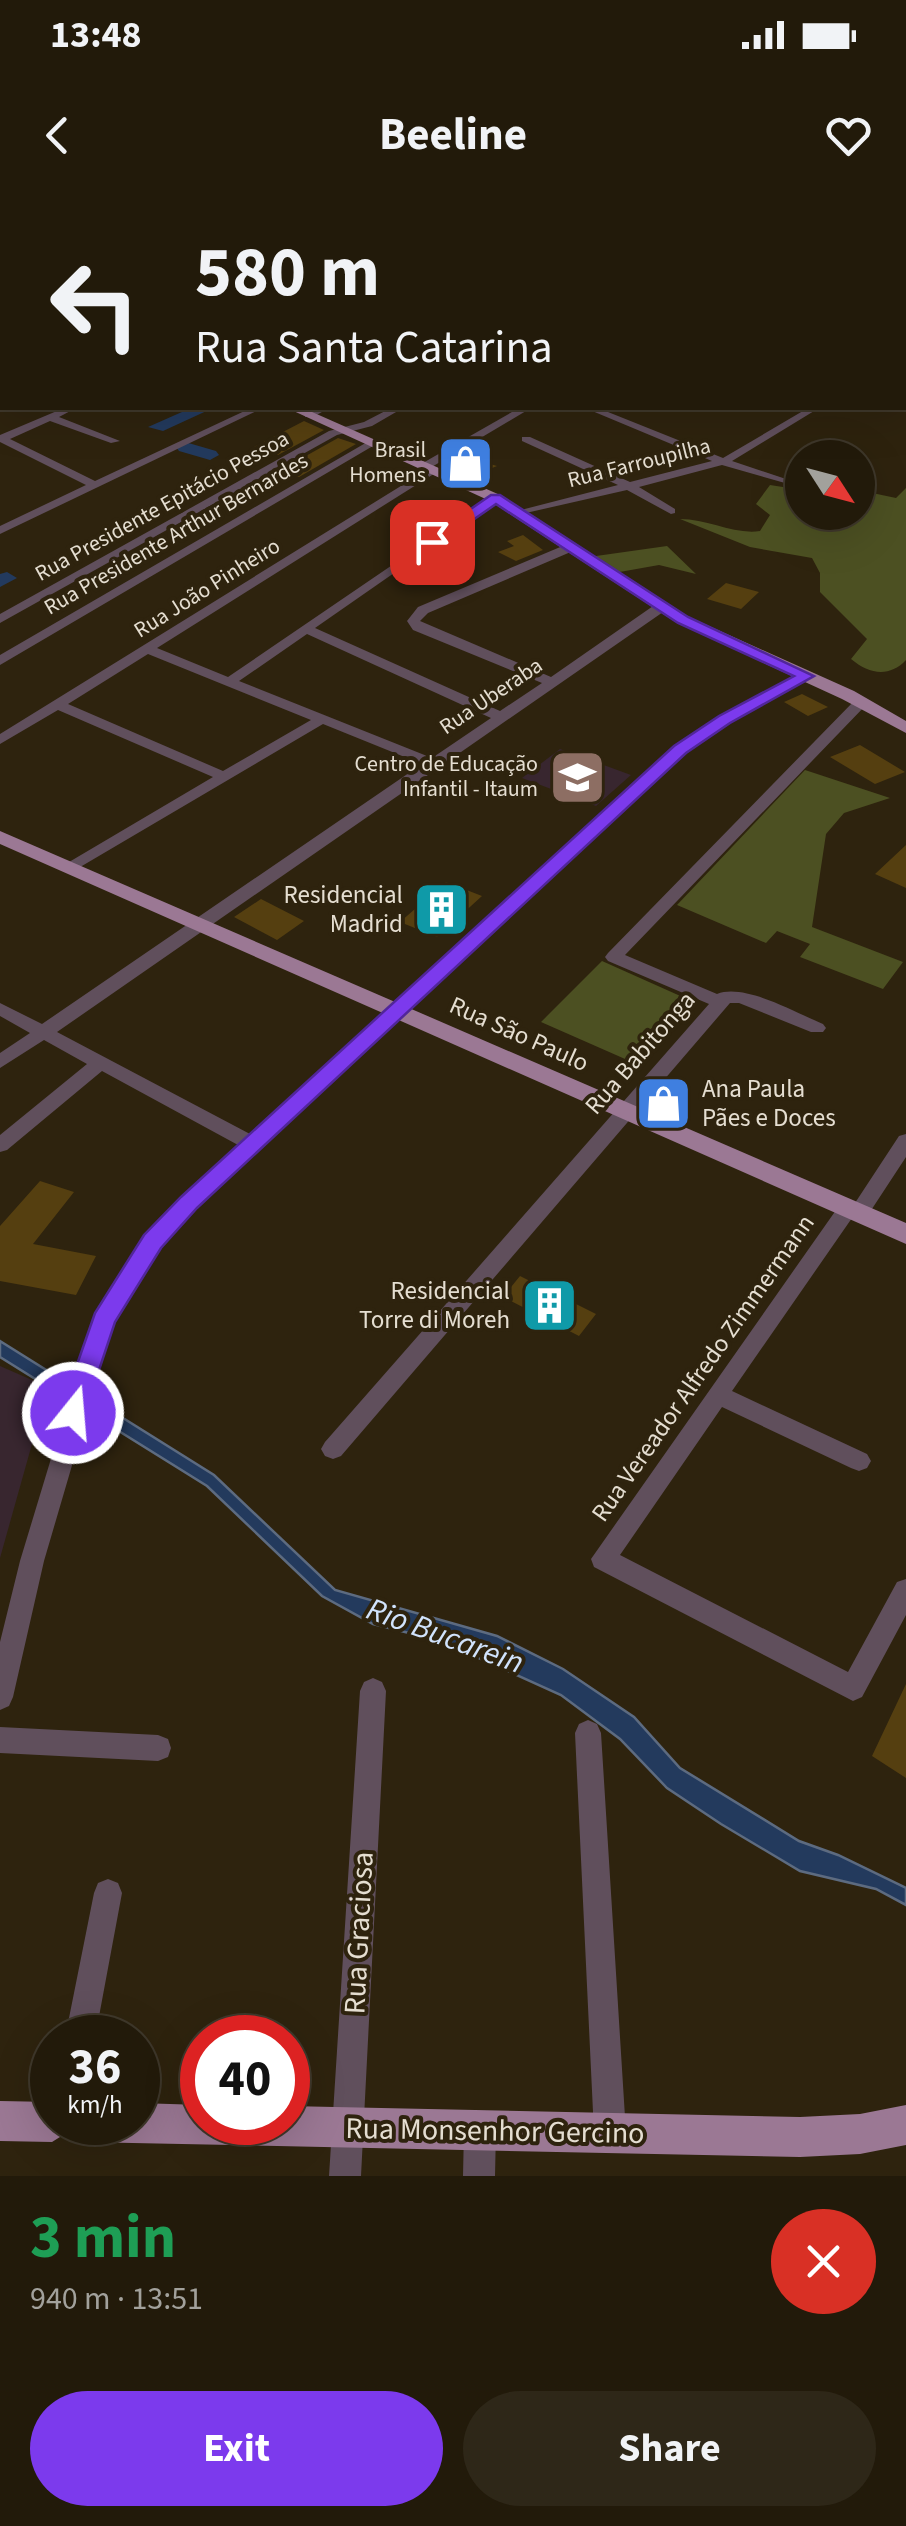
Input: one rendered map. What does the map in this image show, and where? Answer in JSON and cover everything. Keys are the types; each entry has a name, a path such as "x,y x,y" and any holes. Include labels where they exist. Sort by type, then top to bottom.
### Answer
{"main road":[{"path":"297,410 496,498 661,607 702,630 861,702 906,728"},
{"name":"Rua São Paulo","path":"0,838 906,1234"},
{"path":"0,2121 30,2122"},
{"name":"Rua Monsenhor Gercino","path":"160,2124 800,2137 860,2134 906,2124"}],"street":[{"path":"0,439 66,410"},
{"path":"0,530 254,410"},
{"path":"310,415 320,410"},
{"name":"Rua Presidente Epitácio Pessoa","path":"0,618 344,430 393,410"},
{"name":"Rua João Pinheiro","path":"0,740 523,410"},
{"path":"595,410 785,483"},
{"name":"Rua Farroupilha","path":"521,514 726,461 805,410"},
{"path":"49,417 115,441"},
{"path":"0,439 95,485"},
{"path":"526,439 630,486 671,511"},
{"name":"Rua Presidente Arthur Bernardes","path":"0,661 373,442"},
{"path":"229,682 496,498"},
{"path":"552,682 418,627 413,621 423,610 569,548"},
{"name":"Rua Uberaba","path":"0,1062 661,607"},
{"path":"306,629 501,716"},
{"path":"147,649 432,763"},
{"path":"0,1697 85,1373 104,1320 152,1242 252,1144 691,740 806,676"},
{"name":"Rua Babitonga","path":"332,1449 720,1002 614,956 861,702"},
{"path":"58,704 224,777"},
{"path":"70,868 322,719"},
{"path":"720,1002 742,997 817,1028"},
{"path":"0,1010 252,1144"},
{"path":"0,1145 100,1062"},
{"name":"Rua Vereador Alfredo Zimmermann","path":"906,1142 718,1395 603,1559 853,1688 906,1590"},
{"path":"718,1395 859,1461"},
{"name":"Rua Graciosa","path":"346,2176 373,1691"},
{"path":"588,1733 610,2133"},
{"path":"0,1740 158,1748"},
{"path":"84,2015 108,1893"},
{"path":"479,2176 480,2130"}],"shaded area":[{"name":"Centro de Educação Infantil - Itaum","path":"560,749 631,775 596,806 522,778"},
{"path":"0,1366 48,1387 0,1558"}],"green space":[{"path":"770,485 785,487 785,530 875,530 875,494 896,498 906,488 906,660 893,670 879,672 851,659 867,639 820,592 820,573 812,558 750,547 680,519 760,531 770,515 756,504"},
{"path":"667,546 696,574 659,565 614,573 589,557"},
{"path":"805,770 890,798 844,813 826,834 812,927 903,962 883,989 800,957 810,944 777,931 766,943 677,905"},
{"path":"602,961 696,1003 641,1066 541,1022"}],"water":[{"name":"Rio Bucarein","path":"0,1341 214,1475 335,1590 497,1636 563,1669 634,1717 680,1768 799,1841 906,1888 906,1905 876,1889 800,1871 721,1824 667,1788 620,1739 561,1695 441,1641 373,1624 322,1596 207,1486 0,1357"}],"building":[{"path":"304,421 324,430 278,455 252,448"},
{"path":"338,438 356,444 299,477 279,471"},
{"path":"463,456 497,466 475,475 448,465"},
{"path":"523,535 543,550 516,561 498,552 514,546 507,541"},
{"path":"726,583 759,592 741,609 707,599"},
{"path":"802,694 828,707 808,716 784,702"},
{"path":"860,745 905,772 875,784 830,757"},
{"path":"906,845 906,888 875,874"},
{"name":"Residencial Madrid","path":"446,882 482,896 437,937 400,922"},
{"path":"261,899 304,921 277,940 234,917"},
{"path":"40,1181 74,1192 33,1244 96,1256 76,1295 0,1281 0,1226"},
{"name":"Residencial Torre di Moreh","path":"520,1276 596,1314 579,1336 503,1297"},
{"path":"906,1684 906,1778 872,1756"}],"waterway":[{"path":"157,427 200,410"},
{"path":"185,447 210,455"},
{"path":"0,581 7,578"}],"place":[{"name":"Brasil Homens","path":"465,463"},
{"name":"Centro de Educação Infantil - Itaum","path":"577,777"},
{"name":"Residencial Madrid","path":"442,909"},
{"name":"Ana Paula Pães e Doces","path":"663,1103"},
{"name":"Residencial Torre di Moreh","path":"549,1305"}],"route":[{"path":"73,1413 104,1320 152,1242 189,1202 691,740 806,676 683,620 616,580 496,498 432,542"}]}
